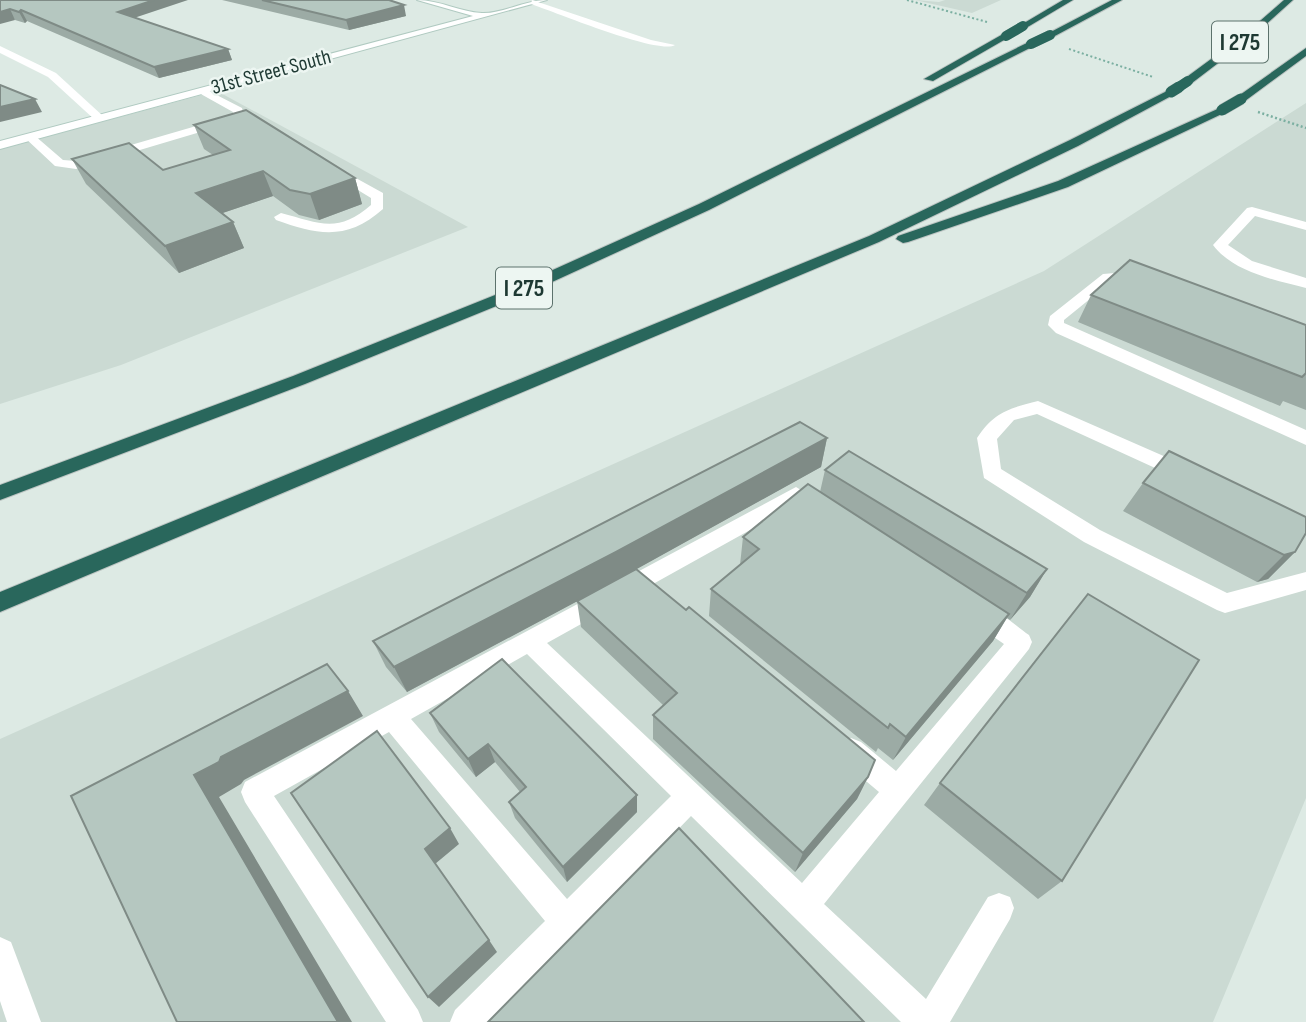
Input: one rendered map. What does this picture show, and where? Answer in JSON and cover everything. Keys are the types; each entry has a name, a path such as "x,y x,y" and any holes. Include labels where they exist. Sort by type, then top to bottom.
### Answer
{"highway":[{"path":"924,82 1069,0"},
{"name":"I 275","path":"0,493 353,360 580,264 728,196 878,118 1118,0"},
{"name":"I 275","path":"0,602 874,239 986,186 1167,86 1188,81 1248,36 1289,0"},
{"path":"755,290 1063,184 1222,110 1306,51"},
{"path":"878,118 901,95"}],"street":[{"path":"421,0 483,16"},
{"path":"538,1 650,43 670,45"},
{"name":"31st Street South","path":"0,145 538,1"},
{"path":"0,49 52,75 99,118"},
{"path":"203,91 238,110 240,117"},
{"path":"30,137 59,163 76,165 240,117 256,121"},
{"path":"281,217 314,230 334,230 367,217 378,205 377,196 323,164"},
{"path":"1306,226 1264,212 1238,244 1237,250 1306,281"},
{"path":"1161,282 1134,275 1108,277 1056,319 1056,325 1306,438"},
{"path":"1207,484 1038,407 1007,416 987,438 991,473 1092,536 1225,603 1306,581"},
{"path":"406,1022 255,792 796,495 840,525"},
{"path":"642,579 663,597"},
{"path":"804,904 1020,642 953,598"},
{"path":"529,641 928,1022 999,908"},
{"path":"392,716 566,922"},
{"path":"834,737 898,790"},
{"path":"467,1022 691,796"},
{"path":"0,953 24,1022"}],"path":[{"path":"907,0 993,24"},
{"path":"1059,46 1167,86"},
{"path":"1254,111 1306,128"}],"shaded area":[{"path":"915,0 939,2 1001,0 972,13"},
{"path":"217,91 468,227 121,365 0,404 0,149"},
{"path":"1306,103 1306,798 1213,1022 0,1022 0,739 1044,271"}],"building":[{"path":"0,0 154,0 118,12 228,49 154,67 21,10 0,12"},
{"path":"262,0 389,0 404,5 346,20"},
{"path":"0,85 35,99 0,107"},
{"path":"246,110 355,178 310,194 290,190 263,171 196,193 233,222 165,246 72,159 129,143 163,170 230,150 194,125"},
{"path":"1130,260 1306,325 1306,373 1302,377 1091,295"},
{"path":"800,422 827,438 616,552 394,667 373,641"},
{"path":"849,451 1047,569 1027,593 825,470"},
{"path":"1169,451 1306,517 1306,533 1295,552 1284,555 1143,483"},
{"path":"808,484 1009,614 906,737 890,724 888,728 711,589 759,549 743,537"},
{"path":"636,569 686,610 689,607 875,760 868,777 803,853 653,715 677,693 577,601"},
{"path":"1088,594 1199,660 1062,881 940,783"},
{"path":"502,659 637,795 563,867 509,802 526,787 488,744 468,759 430,713"},
{"path":"327,664 348,691 221,757 219,762 194,775 338,1022 177,1022 71,796"},
{"path":"377,731 450,828 425,849 489,940 428,997 291,793"},
{"path":"679,828 864,1022 488,1022"}]}
